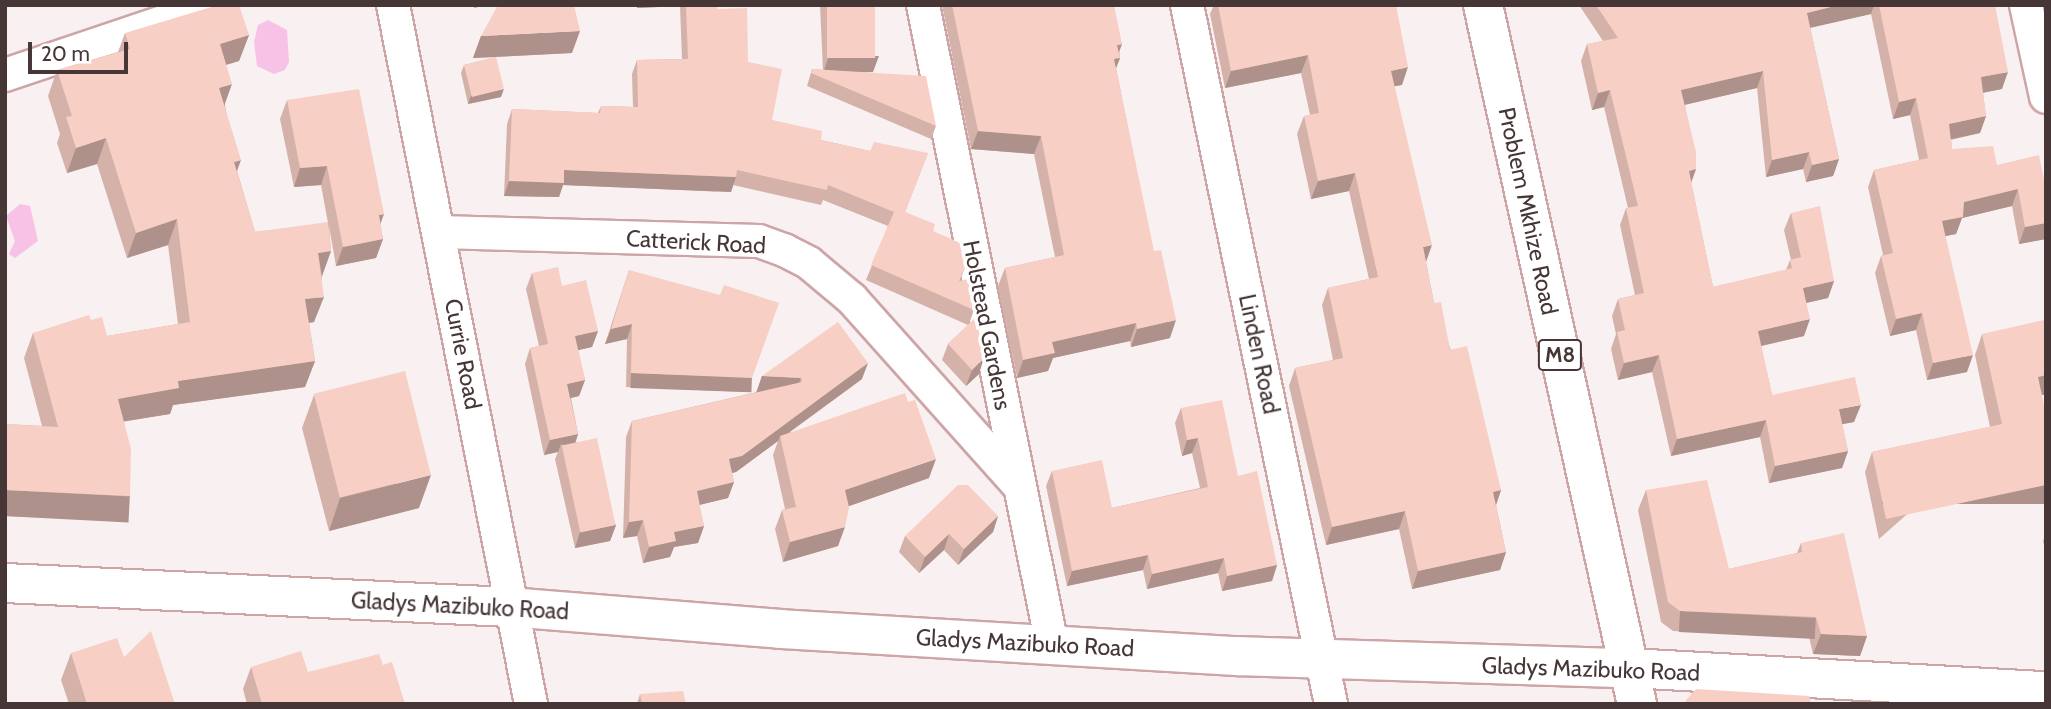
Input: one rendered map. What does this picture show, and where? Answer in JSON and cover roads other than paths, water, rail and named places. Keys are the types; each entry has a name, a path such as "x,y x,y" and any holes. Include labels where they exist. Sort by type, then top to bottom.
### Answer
{"street":[{"path":"5,75 213,5"},
{"name":"Currie Road","path":"393,5 440,232 509,607 531,704"},
{"name":"Holstead Gardens","path":"923,5 1052,645"},
{"name":"Linden Road","path":"1187,5 1331,704"},
{"name":"Problem Mkhize Road","path":"1483,5 1634,686"},
{"path":"2026,5 2046,97"},
{"name":"Catterick Road","path":"440,232 759,241 784,250 809,263 852,299 1019,486"},
{"name":"Gladys Mazibuko Road","path":"5,583 509,607 1238,656 1323,656 1634,686 2046,691"}]}
